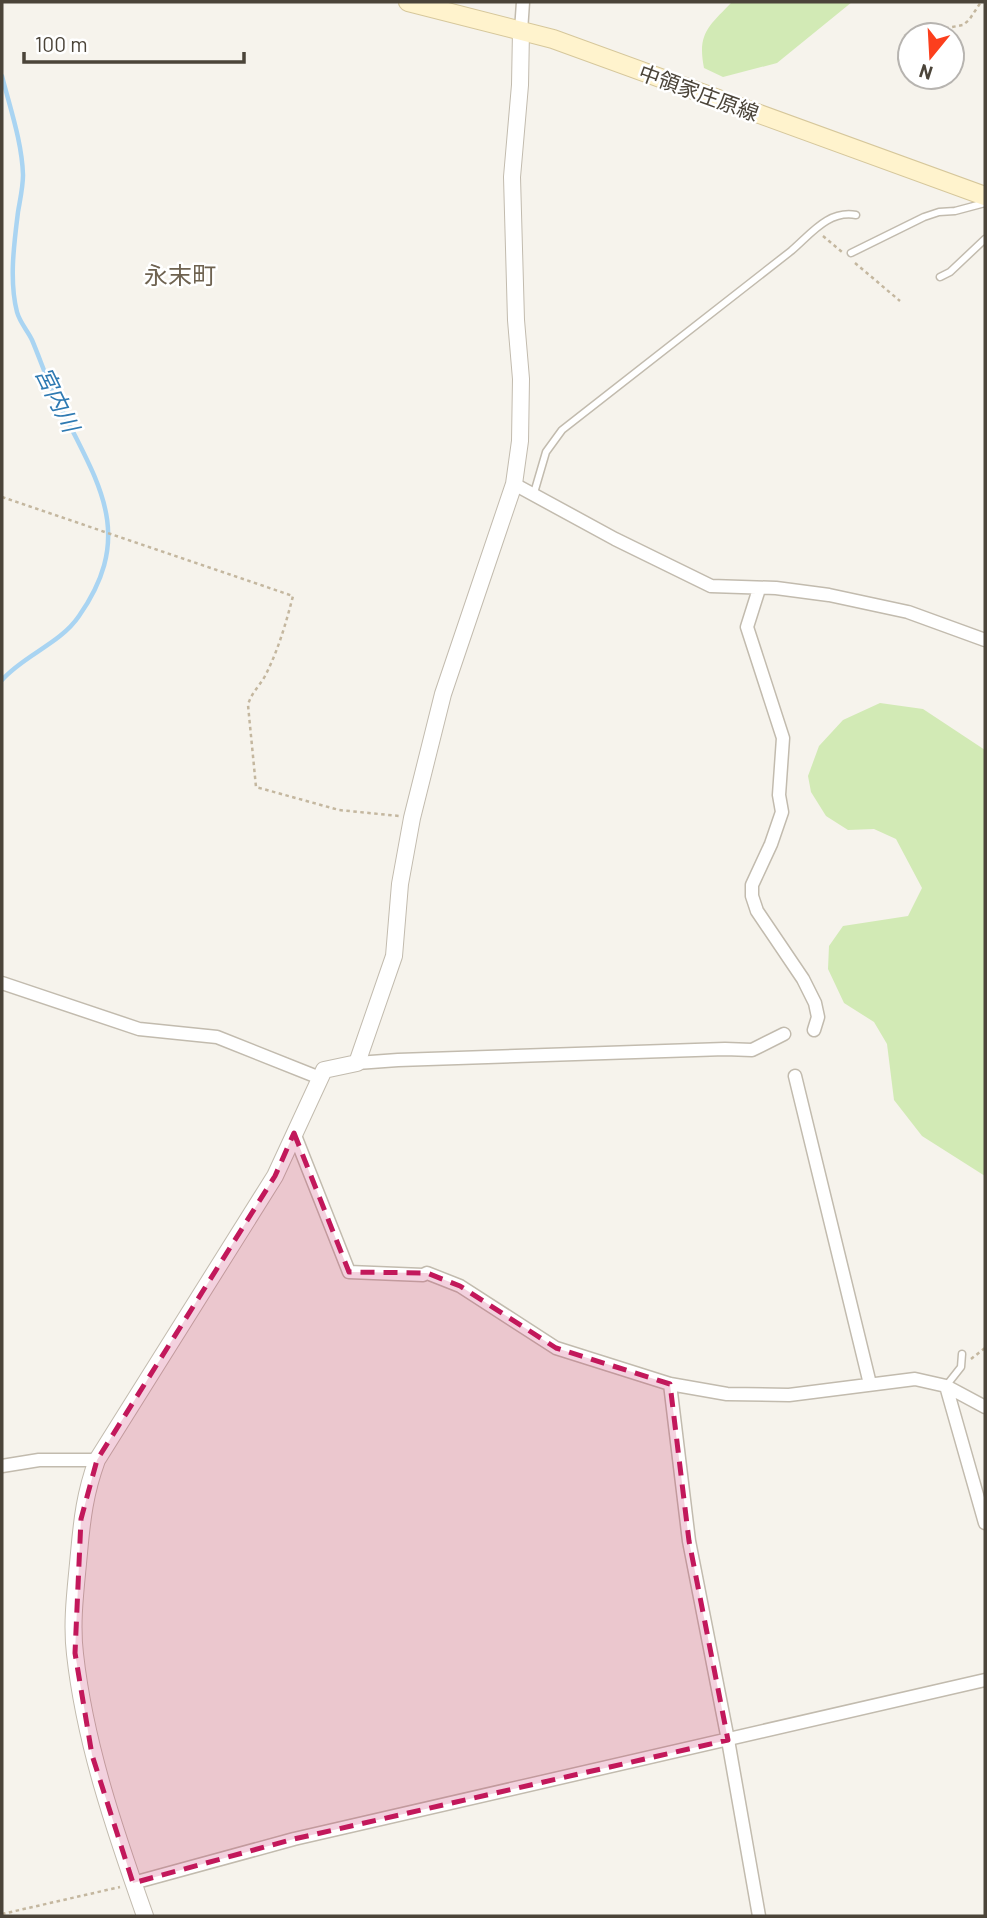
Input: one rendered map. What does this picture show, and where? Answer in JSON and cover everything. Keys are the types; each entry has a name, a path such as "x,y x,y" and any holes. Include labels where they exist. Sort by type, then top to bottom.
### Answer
{"main road":[{"name":"中領家庄原線","path":"408,2 554,39 985,196"}],"street":[{"path":"357,1063 394,956 400,884 412,818 443,694 514,484 520,440 521,379 516,320 512,177 520,85 523,2"},
{"path":"514,484 711,586 829,595 908,612 985,640"},
{"path":"759,589 747,627 783,738 779,795 782,813 752,885 752,896 757,911 803,979 815,1003 818,1017 814,1030"},
{"path":"2,983 139,1029 217,1037 320,1078"},
{"path":"145,1916 92,1755 75,1653 74,1608 86,1488 97,1460 275,1176 324,1070 357,1063 398,1060 712,1049 752,1051 784,1034"},
{"path":"795,1076 870,1384"},
{"path":"294,1133 349,1272 427,1273 460,1286 556,1348 670,1384 727,1394 789,1395 915,1378 946,1386 985,1407"},
{"path":"670,1384 689,1541 759,1916"},
{"path":"946,1386 985,1523"},
{"path":"2,1465 39,1460 97,1460"},
{"path":"133,1884 294,1839 985,1680"}],"lane":[{"path":"851,253 924,217 985,203"},
{"path":"534,494 546,452 562,430 836,214 856,215"},
{"path":"940,277 950,272 985,239"},
{"path":"946,1386 961,1367 962,1354"}],"path":[{"path":"966,22 981,2"},
{"path":"816,230 900,301"},
{"path":"2,497 293,596 285,628 264,679 250,695 248,705 256,787 339,810 412,818"},
{"path":"2,1914 133,1884"}],"highlighted area":[{"path":"294,1133 349,1272 427,1273 460,1286 556,1348 670,1384 689,1541 728,1740 294,1839 133,1883 92,1755 75,1653 81,1519 97,1460 275,1176"}],"green space":[{"path":"732,2 852,2 777,63 723,77 704,68 702,46 711,24"},
{"path":"880,703 923,709 985,750 985,1176 922,1136 894,1100 887,1044 874,1022 844,1003 828,969 829,946 843,926 908,916 922,888 896,839 874,829 848,830 826,816 811,792 808,776 819,746 843,720"}],"waterway":[{"name":"宮内川","path":"2,76 18,138 23,175 13,262 17,312 97,483 105,508 108,533 106,559 96,586 79,616 62,634 2,680"}],"district":[{"name":"永末町","path":"180,274"}]}
